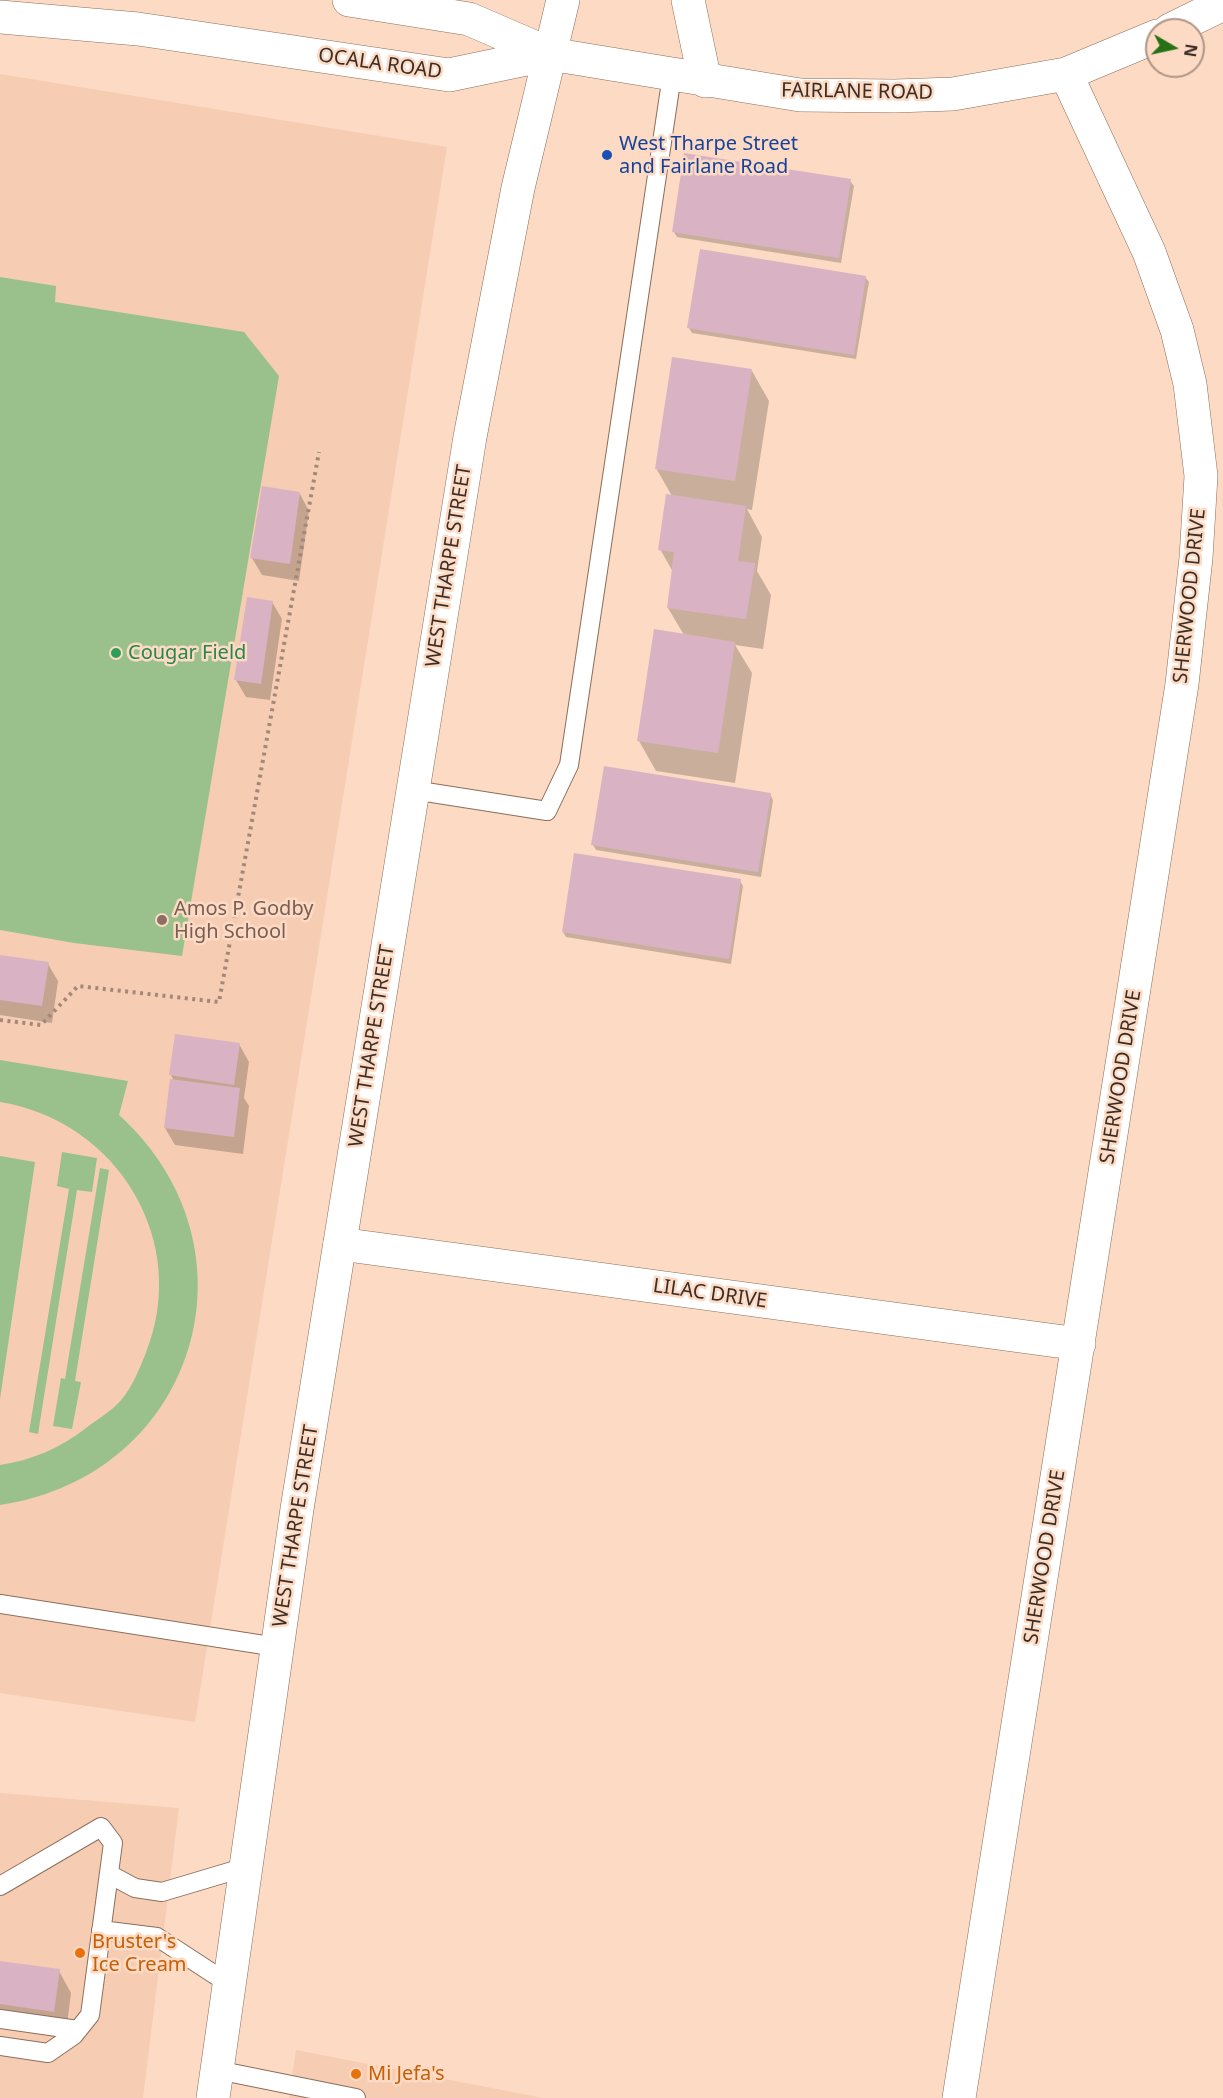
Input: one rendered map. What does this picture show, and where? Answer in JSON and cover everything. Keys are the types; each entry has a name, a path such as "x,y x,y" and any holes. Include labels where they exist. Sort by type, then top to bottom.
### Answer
{"street":[{"path":"349,0 470,19 550,54"},
{"name":"WEST THARPE STREET","path":"215,2084 277,1647 472,426 518,188 563,0"},
{"path":"688,0 705,81"},
{"path":"1194,18 1223,4"},
{"name":"OCALA ROAD","path":"0,17 138,29 449,75 550,54"},
{"name":"FAIRLANE ROAD","path":"550,54 705,81 800,94 895,96 953,94 1066,74 1145,41"},
{"name":"SHERWOOD DRIVE","path":"959,2098 1182,684 1196,558 1201,476 1190,384 1177,330 1149,252 1066,74"},
{"name":"LILAC DRIVE","path":"340,1244 1079,1344"}],"lane":[{"path":"413,790 548,810 568,765 672,75"},
{"path":"0,1604 277,1647"},
{"path":"0,1886 101,1827 113,1843 90,2015 78,2030 48,2053 0,2046"},
{"path":"109,1874 135,1888 162,1892 246,1867"},
{"path":"101,1930 158,1937 229,1984"},
{"path":"0,2019 78,2030"},
{"path":"215,2084 356,2098"}],"path":[{"path":"0,1020 41,1025 78,986 219,1002 319,452"}],"shaded area":[{"name":"Amos P. Godby High School","path":"0,74 447,147 195,1722 0,1693"},
{"name":"Bruster's Ice Cream","path":"0,1793 179,1808 143,2098 0,2098"},
{"name":"Mi Jefa's","path":"296,2050 543,2098 289,2098"}],"green space":[{"name":"Cougar Field","path":"0,277 56,286 55,302 244,332 279,376 182,956 74,943 0,930"},
{"path":"0,1060 128,1081 119,1115 164,1169 190,1228 198,1289 188,1349 163,1404 122,1451 68,1485 0,1505 0,1465 35,1456 66,1442 110,1411 126,1394 145,1355 157,1313 159,1271 151,1231 134,1194 110,1161 79,1134 42,1114 0,1102"},
{"path":"62,1152 97,1158 92,1192 77,1190 38,1434 29,1432 69,1189 57,1186"},
{"path":"0,1156 35,1162 0,1399"},
{"path":"100,1168 109,1170 75,1381 81,1382 72,1429 53,1426 61,1378 65,1379"}],"building":[{"path":"684,153 851,179 839,258 672,232"},
{"path":"700,249 866,276 854,355 687,328"},
{"path":"672,357 752,369 735,481 655,469"},
{"path":"262,486 300,492 290,564 250,558"},
{"path":"666,494 746,506 738,561 755,563 746,619 667,608 674,552 658,550"},
{"path":"247,597 273,601 261,684 234,680"},
{"path":"654,629 735,642 718,753 637,741"},
{"path":"604,766 771,793 758,872 591,845"},
{"path":"574,853 741,879 729,959 562,932"},
{"path":"0,955 49,962 42,1006 0,1000"},
{"path":"175,1034 240,1043 234,1085 169,1075"},
{"path":"170,1079 240,1088 234,1137 164,1128"},
{"path":"0,1961 60,1969 54,2012 0,2004"}],"place":[{"name":"West Tharpe Street and Fairlane Road","path":"607,155"},
{"name":"Cougar Field","path":"116,653"},
{"name":"Amos P. Godby High School","path":"162,920"},
{"name":"Bruster's Ice Cream","path":"80,1953"},
{"name":"Mi Jefa's","path":"356,2074"}]}
